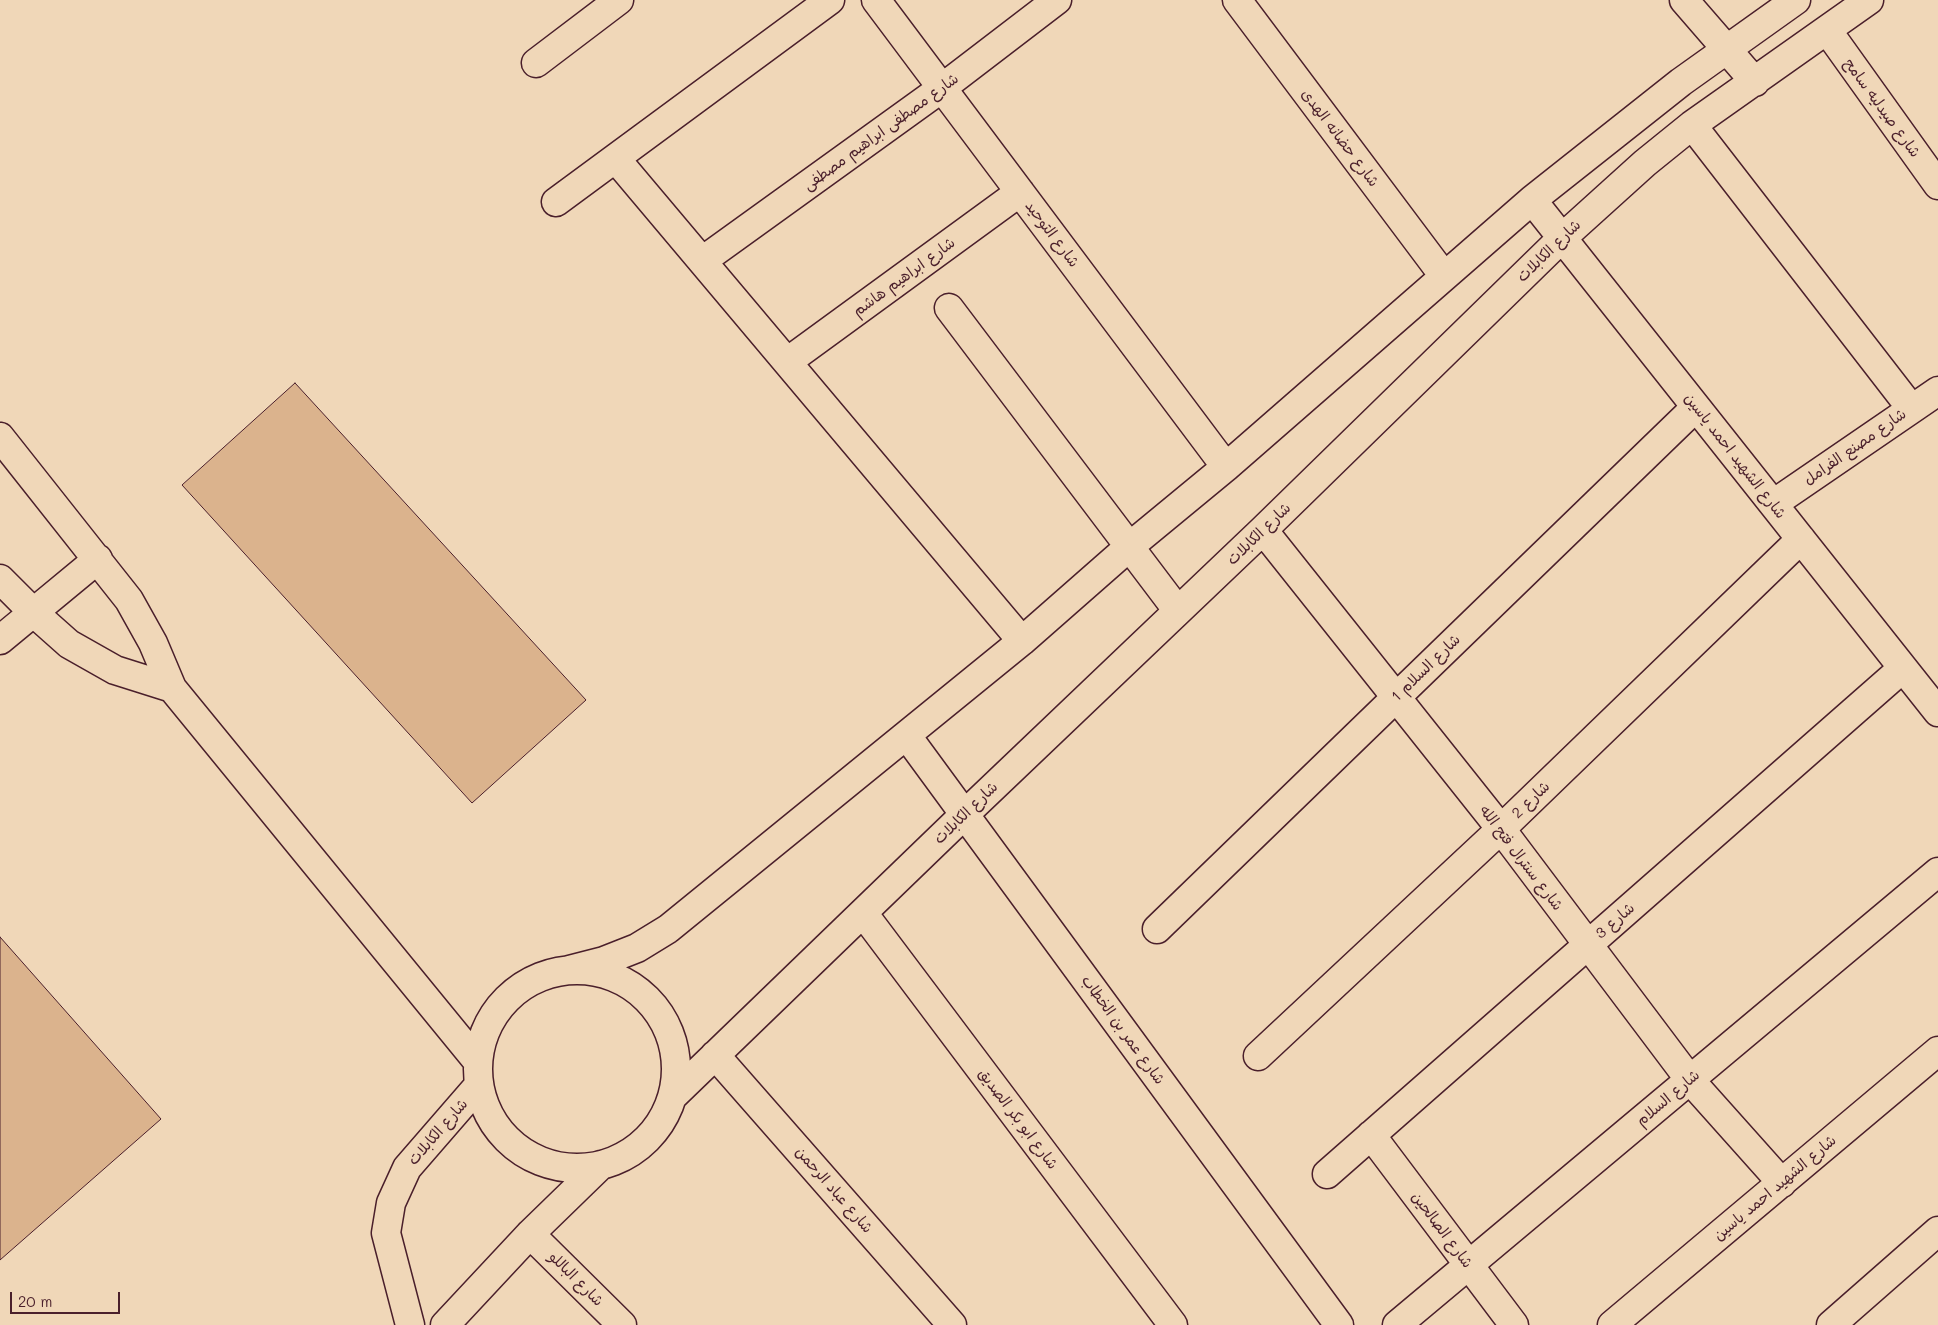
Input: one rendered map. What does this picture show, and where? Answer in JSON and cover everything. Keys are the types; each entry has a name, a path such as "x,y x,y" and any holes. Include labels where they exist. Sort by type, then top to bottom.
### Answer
{"street":[{"path":"536,62 619,0"},
{"path":"556,202 830,0"},
{"name":"شارع التوحيد","path":"876,0 1226,468"},
{"name":"شارع مصطفى ابراهيم مصطفى","path":"702,261 942,88 1057,0"},
{"name":"شارع حضانه الهدى","path":"1236,0 1444,276"},
{"path":"1684,0 1755,82"},
{"path":"569,970 593,971 616,978 637,990 654,1006 667,1026 675,1049 676,1073 673,1096 665,1116 653,1133 638,1147 621,1158 601,1165 578,1168 555,1166 532,1158 513,1144 497,1128 486,1108 478,1073 482,1039 492,1018 506,999 525,985 546,975 604,962 637,948 668,929 1022,641 1129,547 1226,468 1532,200 1681,82 1796,0"},
{"name":"شارع الكابلات","path":"673,1096 1263,530 1562,238 1645,163 1692,125 1869,0"},
{"name":"شارع صيدليه سامح","path":"1827,30 1938,185"},
{"path":"1692,125 1911,408"},
{"path":"616,159 1022,641"},
{"name":"شارع ابراهيم هاشم","path":"787,362 1020,192"},
{"name":"شارع الشهيد احمد ياسين","path":"1532,200 1938,712"},
{"path":"949,308 1178,611"},
{"name":"شارع مصنع الفرامل","path":"1773,504 1938,391"},
{"name":"شارع السلام 1","path":"1157,929 1696,406"},
{"path":"0,437 129,600 153,643 172,688 478,1073"},
{"name":"شارع سنترال فتح الله","path":"1263,530 1501,830 1690,1080 1782,1183"},
{"name":"شارع 2","path":"1258,1056 1501,830 1801,539"},
{"path":"0,640 98,559"},
{"path":"0,579 32,612 69,644 115,670 172,688"},
{"name":"شارع 3","path":"1327,1174 1903,668"},
{"name":"شارع عمر بن الخطاب","path":"907,736 1339,1325"},
{"name":"شارع السلام","path":"1397,1325 1938,872"},
{"name":"شارع ابو بكر الصديق","path":"863,913 1174,1325"},
{"name":"شارع الشهيد احمد ياسين","path":"1612,1325 1938,1051"},
{"name":"شارع عباد الرحمن","path":"715,1055 952,1325"},
{"name":"شارع الكابلات","path":"410,1325 386,1233 391,1203 407,1168 478,1073"},
{"name":"شارع الصالحين","path":"1371,1135 1514,1325"},
{"path":"445,1325 530,1234 601,1165"},
{"path":"1831,1325 1938,1231"},
{"name":"شارع الباللو","path":"530,1234 622,1325"}],"building":[{"path":"295,383 586,700 472,803 182,485"},
{"path":"0,937 161,1119 0,1260"}]}
